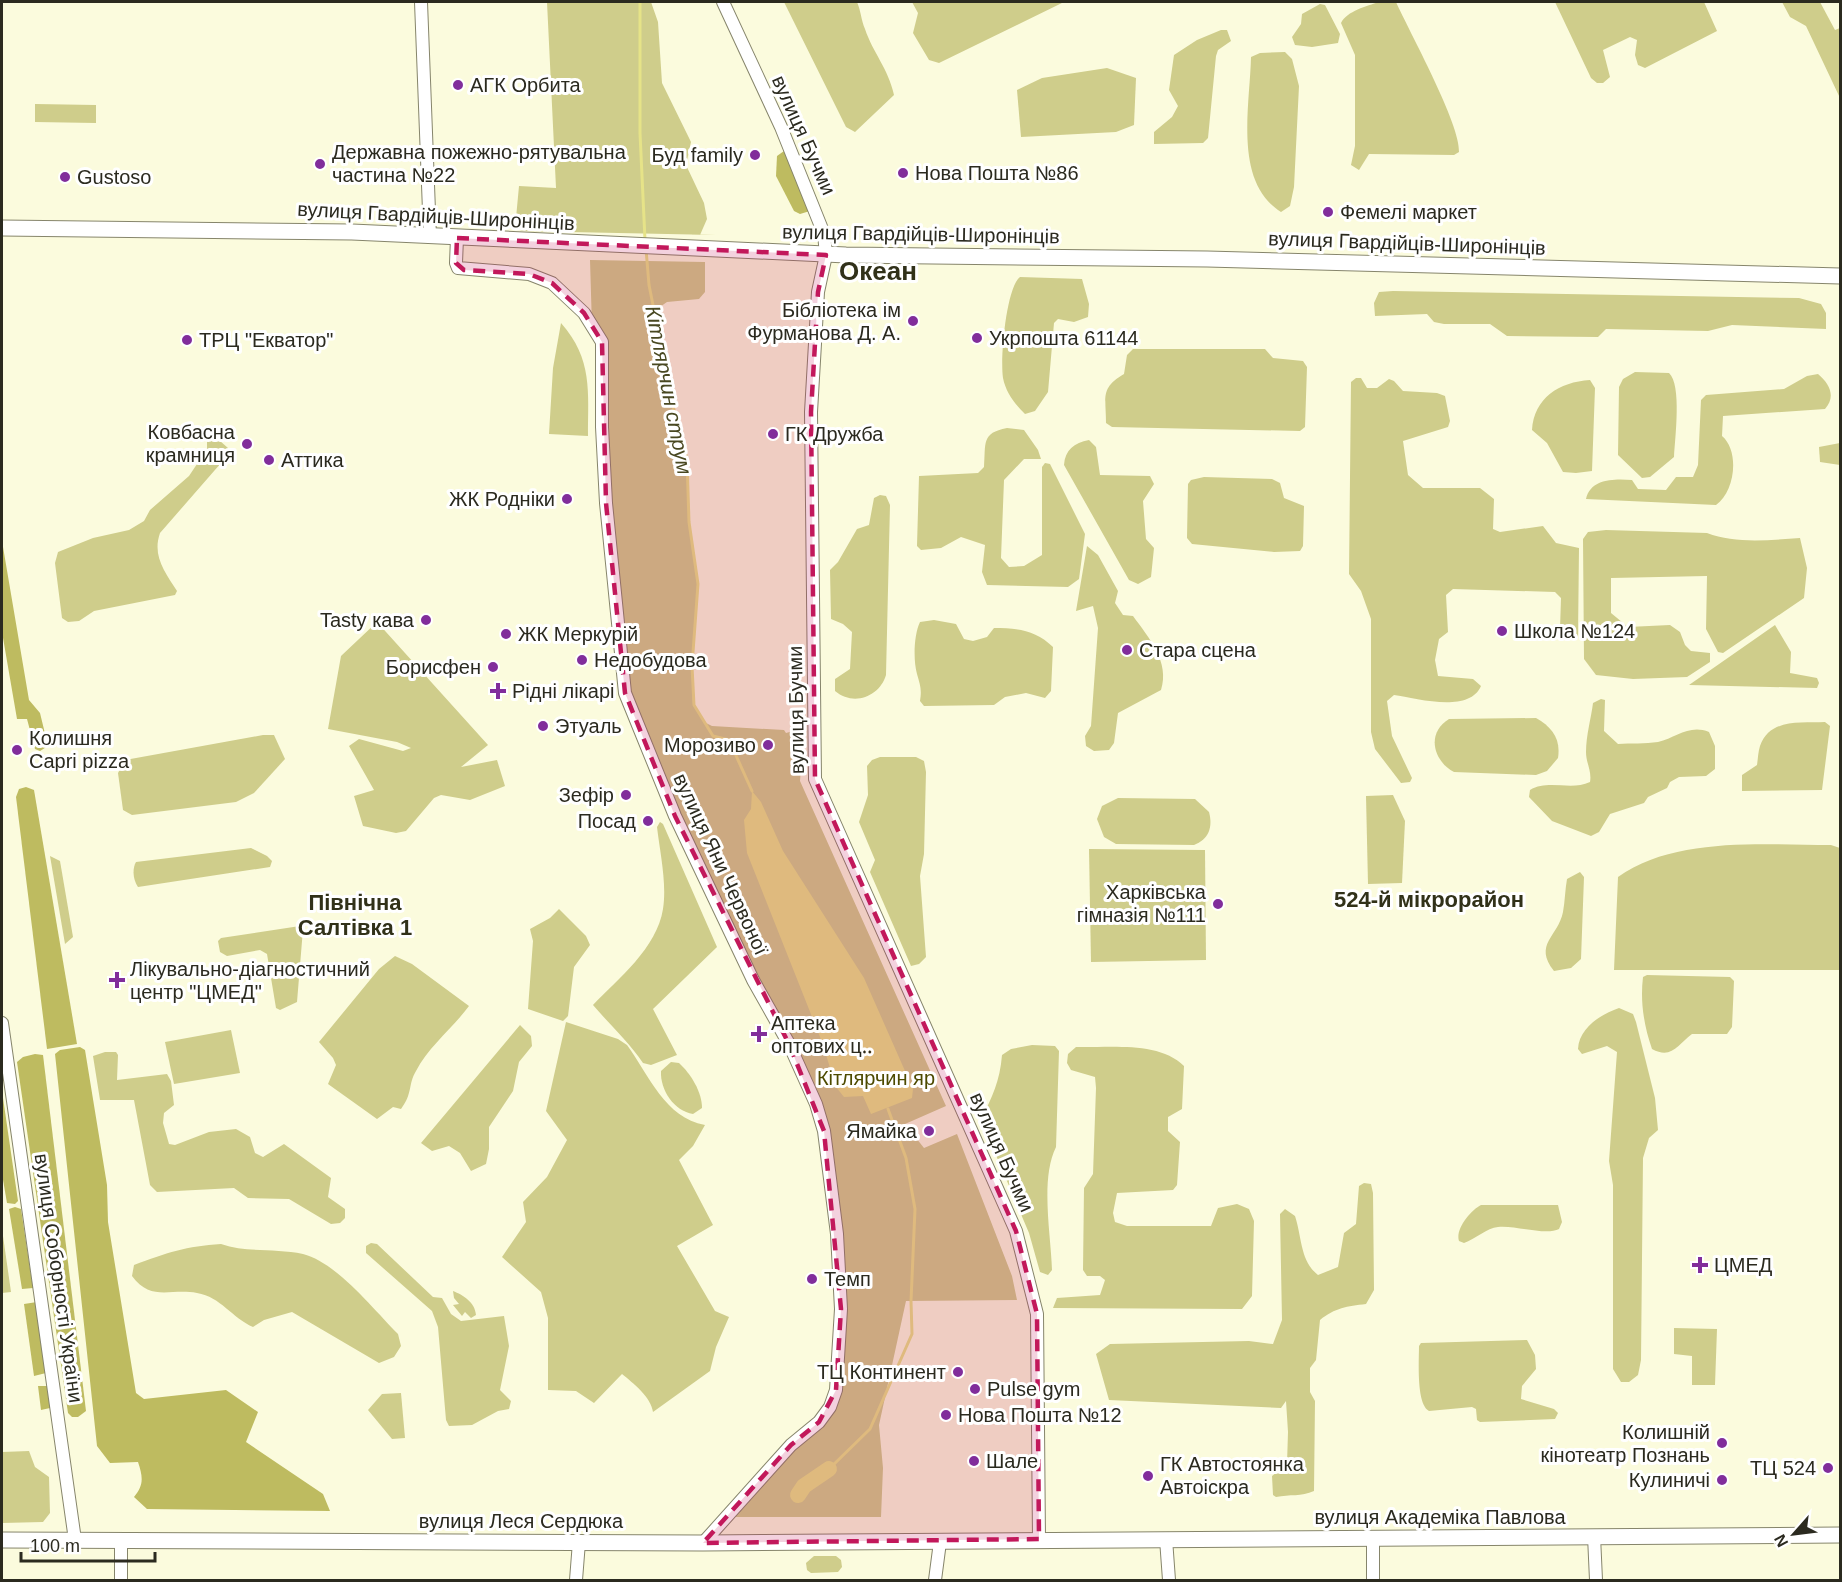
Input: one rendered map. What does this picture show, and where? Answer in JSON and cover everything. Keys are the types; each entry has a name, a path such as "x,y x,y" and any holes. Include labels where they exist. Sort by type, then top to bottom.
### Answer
{"main road":[{"name":"вулиця Гвардійців-Широнінців","path":"2,228 218,229 826,255 1207,259 1840,276"},
{"name":"вулиця Академіка Павлова","path":"1040,1539 1840,1535"},
{"name":"вулиця Леся Сердюка","path":"2,1540 703,1543 940,1542 1040,1539"}],"street":[{"path":"421,2 430,237"},
{"name":"вулиця Бучми","path":"723,2 817,213 824,234 826,255 818,292 811,412 815,779 1016,1231 1037,1314 1040,1539"},
{"name":"вулиця Яни Червоної","path":"457,238 456,263 458,268 529,274 552,283 584,313 602,342 602,427 606,503 625,693 675,816 753,980 789,1044 816,1104 824,1131 837,1234 841,1302 836,1390 830,1407 819,1422 791,1445 703,1543"},
{"name":"вулиця Соборності України","path":"2,1023 75,1540"},
{"path":"1594,1536 1596,1581"},
{"path":"1166,1539 1169,1581"},
{"path":"1372,1539 1372,1581"},
{"path":"121,1581 122,1541"},
{"path":"576,1581 579,1542"},
{"path":"935,1581 940,1542"}],"highlighted area":[{"path":"457,238 826,255 818,292 811,412 815,779 1016,1231 1037,1314 1039,1539 703,1543 791,1445 819,1422 836,1390 841,1309 824,1131 789,1044 675,816 625,693 606,503 602,342 584,313 552,283 529,274 464,270 456,263"}],"green space":[{"path":"547,2 651,2 658,22 662,83 691,142 686,165 704,203 707,219 700,235 521,231 516,218 519,186 556,188"},
{"path":"784,2 857,2 868,38 888,77 894,95 855,132 846,127"},
{"path":"912,2 1064,2 939,63 929,60 913,33 918,13"},
{"path":"1379,2 1396,2 1422,55 1452,121 1459,152 1454,155 1369,154 1359,170 1351,165 1355,146 1355,55 1341,23 1352,12"},
{"path":"1555,2 1704,2 1717,31 1645,68 1638,65 1635,55 1637,40 1630,37 1603,50 1610,77 1603,83 1597,83 1591,78"},
{"path":"1782,2 1820,2 1835,30 1840,28 1840,98 1806,26 1790,17"},
{"path":"1320,4 1325,5 1340,34 1338,43 1312,47 1295,45 1292,37 1301,24 1302,14"},
{"path":"1221,30 1227,30 1231,41 1218,50 1216,56 1208,138 1203,143 1154,144 1154,132 1172,117 1178,106 1169,90 1174,55 1197,40"},
{"path":"1285,52 1292,59 1299,86 1294,187 1290,206 1281,212 1266,199 1256,182 1250,163 1247,120 1251,57 1260,53"},
{"path":"1107,68 1136,78 1134,125 1116,132 1021,137 1017,90 1042,78"},
{"path":"35,104 96,105 96,123 35,122"},
{"name":"Кітлярчин яр","path":"590,260 705,262 705,292 699,299 667,302 654,311 673,410 686,459 689,522 698,584 692,666 693,705 704,722 712,726 784,730 786,733 804,728 800,781 946,1106 905,1124 924,1148 957,1134 1012,1276 1017,1300 906,1301 879,1425 883,1468 881,1517 727,1517 828,1411 840,1295 824,1131 738,949 625,693 613,572 602,342 592,327"},
{"path":"1020,277 1082,279 1089,304 1088,317 1074,322 1058,319 1054,323 1048,392 1035,411 1025,414 1009,393 1004,383 1002,369 1008,309 1015,284"},
{"path":"1379,292 1799,298 1821,304 1826,313 1826,329 1732,325 1708,331 1606,329 1598,337 1507,336 1490,324 1444,324 1434,322 1427,314 1375,316 1374,303"},
{"path":"561,323 571,336 584,363 588,390 588,436 549,434 553,368"},
{"path":"1133,349 1265,349 1273,358 1303,361 1307,367 1305,427 1300,431 1112,427 1106,423 1106,394 1111,384 1124,374 1127,355"},
{"path":"1635,372 1669,373 1673,379 1677,400 1674,457 1650,477 1642,478 1618,455 1619,387 1623,379"},
{"path":"1818,374 1826,382 1831,395 1825,409 1723,416 1722,436 1731,451 1733,471 1727,491 1716,505 1586,499 1593,487 1604,481 1632,480 1638,489 1666,490 1676,477 1693,477 1698,465 1701,400 1706,395 1784,389 1807,376"},
{"path":"1356,378 1361,378 1367,388 1377,388 1389,379 1403,391 1437,393 1445,396 1450,421 1448,427 1403,441 1408,475 1423,488 1480,488 1494,499 1493,529 1500,532 1543,526 1556,543 1579,548 1578,637 1565,635 1560,629 1561,598 1555,592 1453,589 1446,595 1448,632 1439,639 1435,660 1438,676 1473,679 1481,686 1475,695 1454,702 1428,701 1394,695 1387,701 1392,736 1412,778 1410,782 1401,783 1375,749 1371,732 1371,619 1361,591 1349,574 1351,382"},
{"path":"1590,380 1595,388 1592,471 1563,472 1547,443 1532,430 1534,419 1543,401 1550,394 1568,384"},
{"path":"1007,428 1024,430 1038,450 1041,459 1024,459 1004,480 1001,558 1009,567 1024,566 1042,555 1042,467 1045,463 1050,464 1085,534 1079,579 1068,587 987,585 982,572 985,545 961,537 941,548 921,550 917,546 919,476 978,473 984,467 986,440 993,433"},
{"path":"212,434 228,448 228,455 160,533 158,541 161,564 177,591 175,595 94,611 79,621 68,622 62,618 55,563 58,552 93,538 129,530 144,521 150,510 189,476 207,449 207,442"},
{"path":"1089,440 1096,447 1100,475 1150,476 1154,484 1143,501 1146,539 1154,548 1151,577 1138,584 1129,580 1064,465 1066,455 1071,448"},
{"path":"1840,443 1840,465 1820,462 1819,447"},
{"path":"1204,477 1272,479 1280,483 1284,498 1304,506 1303,546 1300,551 1274,552 1192,544 1187,538 1188,484 1191,480"},
{"path":"880,495 886,496 890,505 886,675 878,689 872,694 858,699 850,698 835,691 835,679 850,669 852,632 843,624 831,619 830,570 838,562 857,529 869,525 874,498"},
{"path":"1606,530 1707,533 1741,540 1800,538 1807,568 1804,598 1723,653 1718,652 1706,629 1707,576 1611,578 1611,613 1628,627 1670,625 1680,632 1685,645 1691,651 1710,653 1710,662 1687,677 1633,679 1596,675 1584,659 1583,539 1588,532"},
{"path":"1087,546 1098,555 1118,591 1115,603 1123,615 1133,616 1156,651 1163,670 1161,690 1118,713 1114,743 1109,750 1094,751 1086,746 1085,736 1091,726 1098,628 1093,606 1076,611"},
{"path":"934,620 956,624 964,639 973,641 987,637 994,628 1018,630 1047,641 1053,647 1051,691 1045,698 1026,693 1005,697 994,705 924,706 920,701 915,640 920,622"},
{"path":"377,622 488,745 461,767 497,760 505,786 470,800 441,795 434,798 406,831 396,833 363,826 354,796 374,790 349,746 359,739 403,751 411,748 397,742 328,729 341,656"},
{"path":"1775,625 1791,652 1790,673 1817,678 1819,683 1817,688 1689,685"},
{"path":"1601,699 1605,700 1604,731 1618,744 1658,742 1689,731 1702,730 1709,732 1715,746 1715,769 1706,776 1679,777 1670,782 1667,788 1648,797 1644,803 1610,814 1599,832 1591,836 1552,821 1529,797 1530,790 1544,785 1575,786 1590,782 1586,756 1587,739 1593,703"},
{"path":"1536,718 1547,725 1554,734 1559,751 1558,758 1547,771 1536,775 1454,772 1441,761 1437,754 1435,739 1437,732 1449,719"},
{"path":"1825,722 1830,726 1822,790 1742,791 1742,775 1757,765 1760,746 1771,731 1787,724"},
{"path":"263,735 274,735 285,759 254,793 236,802 132,815 123,810 118,773 125,760"},
{"path":"880,757 916,757 924,761 926,772 924,854 920,876 926,957 919,964 911,966 870,872 875,860 859,822 868,795 867,766 872,760"},
{"path":"1393,795 1405,821 1402,883 1368,884 1366,796"},
{"path":"1118,798 1195,799 1209,812 1209,832 1194,845 1116,844 1104,837 1097,819 1102,806"},
{"path":"660,822 663,824 717,947 653,1009 677,1055 651,1065 643,1063 593,1005 645,950 659,923 663,909 664,889 657,827"},
{"path":"1749,844 1831,845 1840,848 1840,970 1614,970 1618,877 1641,864 1693,849"},
{"path":"251,848 272,861 270,867 138,887 134,878 136,862"},
{"path":"1089,849 1205,850 1206,960 1091,962"},
{"path":"50,856 60,861 73,937 65,944"},
{"path":"1580,872 1584,877 1581,959 1571,968 1554,971 1548,962 1546,947 1563,912 1567,879"},
{"path":"559,909 586,936 590,945 574,967 568,1016 563,1021 528,1009 533,941 530,929 550,918"},
{"path":"300,926 303,929 297,1002 280,1010 276,1008 267,954 260,950 227,956 220,952 218,941 221,938"},
{"path":"395,956 412,964 469,1006 421,1062 401,1109 393,1107 377,1119 328,1084 336,1065 319,1042 379,969"},
{"path":"1647,975 1730,977 1734,981 1732,1027 1727,1034 1692,1034 1670,1052 1659,1052 1652,1049 1642,1005 1643,977"},
{"path":"1619,1008 1633,1014 1636,1022 1655,1098 1658,1130 1649,1138 1643,1158 1641,1360 1638,1375 1629,1382 1621,1382 1613,1369 1613,1185 1609,1161 1617,1052 1607,1046 1582,1054 1578,1049 1582,1035 1592,1023"},
{"path":"566,1022 618,1039 627,1045 659,1094 669,1105 691,1121 705,1125 693,1146 679,1160 713,1225 677,1246 715,1311 729,1317 716,1347 710,1371 653,1412 645,1396 622,1374 594,1403 576,1391 548,1390 548,1318 541,1292 502,1257 526,1222 523,1202 547,1177 567,1140 546,1111"},
{"path":"520,1025 531,1036 532,1046 519,1062 513,1091 489,1127 486,1164 471,1171 460,1153 449,1146 432,1151 421,1143"},
{"path":"231,1030 240,1073 174,1084 165,1042"},
{"path":"1032,1045 1055,1046 1059,1051 1056,1147 1051,1160 1047,1191 1052,1270 1048,1275 1040,1272 1029,1233 981,1120 997,1081 1002,1055 1011,1049"},
{"path":"1076,1047 1148,1049 1174,1058 1184,1066 1182,1109 1168,1117 1168,1131 1180,1142 1177,1185 1173,1190 1117,1193 1113,1213 1115,1222 1127,1226 1211,1226 1218,1208 1237,1204 1249,1209 1254,1221 1252,1296 1242,1309 1053,1308 1057,1298 1100,1295 1105,1280 1100,1276 1087,1276 1083,1270 1084,1188 1093,1174 1096,1088 1095,1077 1071,1070 1067,1063 1068,1054"},
{"path":"105,1052 116,1052 118,1055 117,1080 167,1074 171,1081 174,1105 164,1113 163,1123 169,1144 175,1145 209,1132 236,1129 250,1137 255,1153 263,1157 284,1144 331,1178 328,1197 345,1209 345,1218 340,1223 331,1224 289,1199 248,1198 234,1188 157,1192 150,1185 134,1100 100,1100 93,1056"},
{"path":"671,1062 679,1063 683,1067 698,1090 702,1108 693,1114 674,1104 663,1085 661,1071"},
{"path":"1364,1183 1371,1184 1373,1193 1374,1290 1366,1304 1342,1308 1320,1320 1316,1360 1310,1368 1310,1392 1315,1401 1314,1491 1300,1495 1276,1497 1273,1495 1272,1476 1287,1464 1286,1401 1281,1408 1109,1400 1096,1354 1110,1344 1249,1341 1273,1344 1282,1320 1280,1214 1285,1209 1295,1216 1305,1256 1318,1275 1338,1267 1344,1233 1356,1224 1359,1186"},
{"path":"1481,1205 1558,1205 1562,1222 1559,1229 1553,1231 1498,1227 1464,1243 1459,1241 1459,1231 1465,1220"},
{"path":"2,1229 11,1292 2,1293"},
{"path":"371,1243 377,1244 433,1297 442,1298 451,1314 461,1321 504,1316 509,1346 500,1390 511,1401 509,1409 498,1411 472,1425 449,1426 446,1420 438,1327 432,1311 366,1253 366,1246"},
{"path":"221,1244 241,1249 293,1252 316,1259 341,1276 366,1300 398,1334 401,1346 394,1357 379,1363 292,1312 264,1320 253,1327 205,1295 146,1289 132,1276 134,1265 187,1248"},
{"path":"453,1291 471,1303 476,1315 471,1318 465,1312 462,1316 453,1305 459,1304 454,1298"},
{"path":"1674,1328 1717,1329 1715,1385 1692,1385 1692,1356 1674,1354"},
{"path":"1527,1340 1535,1355 1536,1369 1522,1386 1521,1399 1554,1409 1558,1413 1555,1419 1480,1422 1477,1420 1476,1409 1472,1407 1429,1411 1425,1407 1419,1381 1419,1346 1421,1343"},
{"path":"401,1393 405,1438 392,1439 368,1410 382,1394"},
{"path":"29,1451 35,1467 49,1477 50,1513 43,1522 2,1523 2,1452"},
{"path":"814,1556 836,1556 841,1560 842,1567 838,1572 811,1573 807,1570 806,1563"}],"shaded area":[{"path":"784,151 810,211 800,214 794,211 776,176 777,156"},
{"path":"2,541 29,700 40,713 48,746 40,751 35,749 27,719 17,719 2,632"},
{"path":"26,787 34,790 77,1044 47,1049 16,797 19,789"},
{"path":"752,791 761,802 783,851 864,978 913,1089 912,1098 871,1114 863,1096 844,1097 836,1087 822,1042 747,853 744,820 751,809"},
{"path":"80,1047 85,1050 107,1185 108,1222 136,1393 144,1399 226,1390 258,1412 246,1442 323,1494 330,1511 147,1509 134,1497 142,1481 138,1462 110,1463 97,1446 55,1054 60,1050"},
{"path":"43,1055 86,1411 78,1417 72,1417 68,1413 17,1062 23,1057"},
{"path":"2,1091 18,1201 15,1204 7,1203 2,1174"},
{"path":"15,1207 21,1209 33,1288 22,1289 9,1209"},
{"path":"37,1302 46,1373 34,1376 24,1304"},
{"path":"38,1386 48,1386 50,1408 41,1410"}],"waterway":[{"name":"Кітлярчин струм","path":"640,2 640,133 645,240"},
{"name":"Кітлярчин струм","path":"646,249 649,285 674,410 687,459 689,522 698,584 692,666 694,705 713,736 729,740 752,791"},
{"name":"Кітлярчин струм","path":"829,1469 870,1429 912,1334 915,1209 906,1158 888,1109"},
{"path":"798,1495 804,1486 829,1469"}],"place":[{"name":"АГК Орбита","path":"458,85"},
{"name":"Буд family","path":"755,155"},
{"name":"Державна пожежно-рятувальна частина №22","path":"320,164"},
{"name":"Нова Пошта №86","path":"903,173"},
{"name":"Gustoso","path":"65,177"},
{"name":"Фемелі маркет","path":"1328,212"},
{"name":"Бібліотека iм Фурманова Д. А.","path":"913,321"},
{"name":"Укрпошта 61144","path":"977,338"},
{"name":"ТРЦ \"Екватор\"","path":"187,340"},
{"name":"ГК Дружба","path":"773,434"},
{"name":"Ковбасна крамниця","path":"247,444"},
{"name":"Аттика","path":"269,460"},
{"name":"ЖК Родніки","path":"567,499"},
{"name":"Tasty кава","path":"426,620"},
{"name":"Школа №124","path":"1502,631"},
{"name":"ЖК Меркурій","path":"506,634"},
{"name":"Стара сцена","path":"1127,650"},
{"name":"Недобудова","path":"582,660"},
{"name":"Борисфен","path":"493,667"},
{"name":"Рідні лікарі","path":"498,691"},
{"name":"Этуаль","path":"543,726"},
{"name":"Морозиво","path":"768,745"},
{"name":"Колишня Capri pizza","path":"17,750"},
{"name":"Зефір","path":"626,795"},
{"name":"Посад","path":"648,821"},
{"name":"Харківська гімназія №111","path":"1218,904"},
{"name":"Лікувально-діагностичний центр \"ЦМЕД\"","path":"117,980"},
{"name":"Аптека оптових ц‥","path":"759,1034"},
{"name":"Ямайка","path":"929,1131"},
{"name":"ЦМЕД","path":"1700,1265"},
{"name":"Темп","path":"812,1279"},
{"name":"ТЦ Континент","path":"958,1372"},
{"name":"Pulse gym","path":"975,1389"},
{"name":"Нова Пошта №12","path":"946,1415"},
{"name":"Колишній кінотеатр Познань","path":"1722,1443"},
{"name":"Шале","path":"974,1461"},
{"name":"ТЦ 524","path":"1828,1468"},
{"name":"ГК Автостоянка Автоіскра","path":"1148,1476"},
{"name":"Кулиничі","path":"1722,1480"}],"district":[{"name":"Океан","path":"878,271"},
{"name":"524-й мікрорайон","path":"1429,899"},
{"name":"Північна Салтівка 1","path":"355,914"}]}
